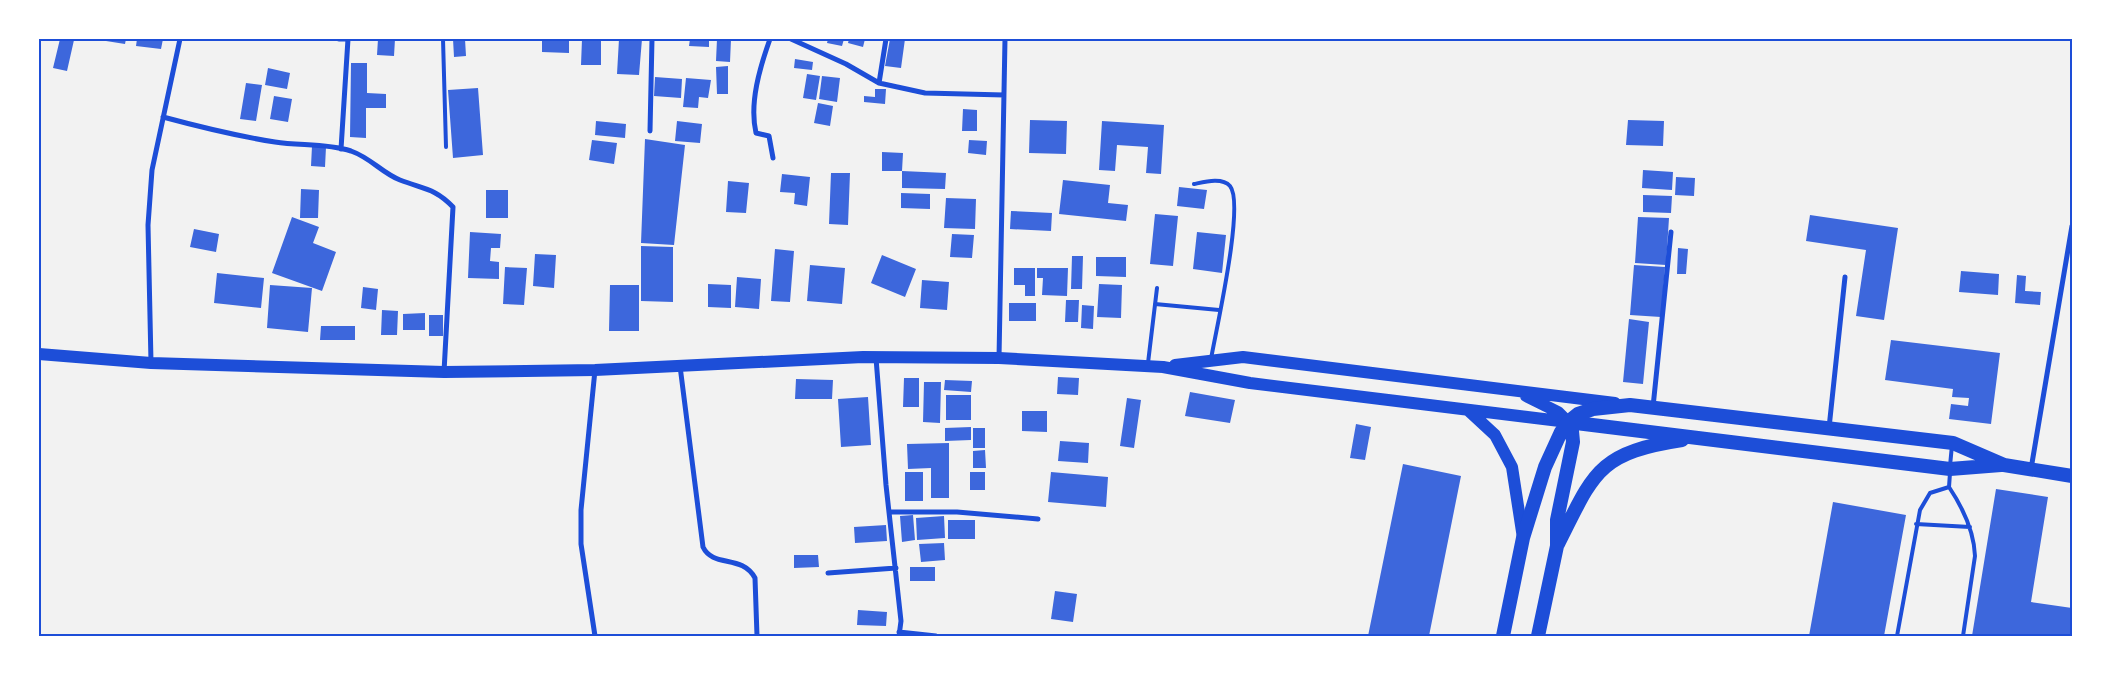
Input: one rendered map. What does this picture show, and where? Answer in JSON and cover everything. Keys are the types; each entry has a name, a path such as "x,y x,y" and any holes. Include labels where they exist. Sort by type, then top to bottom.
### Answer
{"highway":[{"path":"1503,636 1522,538 1545,467 1558,437 1568,422 1578,414 1593,409 1630,405 1953,443 2004,465 2031,471 2072,476"},
{"path":"1568,422 1950,469 2004,465"},
{"path":"1538,636 1557,546 1557,520 1573,442 1568,422"},
{"path":"1557,546 1582,495 1610,461 1624,454 1656,444 1700,437"}],"main road":[{"path":"39,354 151,363 444,372 595,370 876,357 999,358 1148,365 1250,383 1568,422"},
{"path":"1163,367 1243,357 1630,405"},
{"path":"1510,390 1539,401 1558,412 1568,422"},
{"path":"1468,410 1495,434 1512,467 1522,538"}],"street":[{"path":"151,363 148,225 152,170 180,39"},
{"path":"339,39 348,39 341,149"},
{"path":"650,131 652,39"},
{"path":"770,39 756,92 755,124 756,133 769,136 773,158"},
{"path":"791,39 846,64 879,83 926,93 1004,95"},
{"path":"879,83 886,39"},
{"path":"999,358 1005,39"},
{"path":"163,117 229,134 278,142 308,143 341,149 369,158 398,179 426,187 441,194 453,207 444,372"},
{"path":"2031,471 2072,226"},
{"path":"1653,408 1671,232"},
{"path":"1830,429 1845,277"},
{"path":"876,357 889,512 901,620 899,634 936,636"},
{"path":"680,365 703,547 706,553 713,557 743,564 751,570 755,578 756,636"},
{"path":"595,370 581,510 581,544 595,636"},
{"path":"889,512 957,512 1038,519"},
{"path":"828,573 896,568"}],"lane":[{"path":"444,39 446,147"},
{"path":"1194,184 1216,180 1229,184 1234,193 1235,210 1232,238 1211,361"},
{"path":"1148,365 1157,288"},
{"path":"1155,304 1219,310"},
{"path":"1953,443 1949,487 1965,511 1976,556 1963,636"},
{"path":"1897,636 1920,510 1930,494 1949,487"},
{"path":"1916,524 1970,527"}],"building":[{"path":"60,39 74,40 67,71 53,68"},
{"path":"106,39 126,39 125,44 106,41"},
{"path":"137,39 163,39 161,49 136,46"},
{"path":"378,39 395,39 394,56 377,55"},
{"path":"453,39 465,39 466,56 454,57"},
{"path":"542,39 569,39 569,53 542,52"},
{"path":"582,39 601,39 601,65 581,65"},
{"path":"619,39 642,39 639,75 617,74"},
{"path":"690,39 709,39 709,47 689,46"},
{"path":"717,39 731,39 730,62 716,61"},
{"path":"828,39 844,39 842,46 827,43"},
{"path":"849,39 865,39 863,47 848,43"},
{"path":"890,39 905,39 901,68 885,66"},
{"path":"795,59 813,62 812,70 794,68"},
{"path":"351,63 367,63 367,93 386,94 386,108 366,108 366,138 350,137"},
{"path":"728,66 728,94 717,94 716,67"},
{"path":"268,68 290,73 287,89 265,85"},
{"path":"807,74 820,76 816,100 803,98"},
{"path":"822,76 840,78 837,102 819,99"},
{"path":"655,77 682,79 681,98 654,96"},
{"path":"686,78 711,80 708,98 699,97 698,108 683,107"},
{"path":"246,83 262,85 256,121 240,119"},
{"path":"478,88 483,155 453,158 448,90"},
{"path":"875,89 886,89 885,104 864,102 864,96 875,97"},
{"path":"274,96 292,99 288,122 270,119"},
{"path":"818,103 833,106 830,126 814,123"},
{"path":"963,109 977,110 977,131 962,131"},
{"path":"1030,120 1067,121 1066,154 1029,153"},
{"path":"1628,120 1664,121 1663,146 1626,145"},
{"path":"596,121 626,124 625,138 595,135"},
{"path":"677,121 702,124 700,143 675,141"},
{"path":"1102,121 1164,125 1161,174 1146,173 1148,147 1117,145 1115,171 1099,170"},
{"path":"645,139 685,145 674,245 641,243"},
{"path":"592,140 617,143 614,164 589,160"},
{"path":"969,140 987,141 986,155 968,153"},
{"path":"312,146 326,147 325,167 311,166"},
{"path":"882,152 903,153 902,171 882,171"},
{"path":"1643,170 1673,172 1672,190 1642,188"},
{"path":"902,171 946,173 945,189 902,188"},
{"path":"831,173 850,173 848,225 829,224"},
{"path":"782,174 810,177 807,206 794,204 795,193 780,192"},
{"path":"1676,177 1695,178 1694,196 1675,195"},
{"path":"1063,180 1110,185 1108,203 1128,205 1126,221 1059,214"},
{"path":"728,181 749,183 746,213 726,212"},
{"path":"1179,187 1207,190 1204,209 1177,206"},
{"path":"301,189 319,190 318,218 300,218"},
{"path":"486,190 508,190 508,218 486,218"},
{"path":"901,193 930,194 930,209 901,208"},
{"path":"1643,195 1672,196 1671,213 1643,212"},
{"path":"946,198 976,199 975,229 944,228"},
{"path":"1011,211 1052,213 1051,231 1010,229"},
{"path":"1155,214 1178,216 1173,266 1150,264"},
{"path":"1810,215 1898,228 1884,320 1856,316 1866,250 1806,241"},
{"path":"292,217 319,227 313,243 336,252 322,291 272,273"},
{"path":"1638,217 1669,218 1666,265 1635,263"},
{"path":"194,229 219,234 216,252 190,247"},
{"path":"470,232 501,234 500,248 491,248 490,261 499,262 499,279 468,278"},
{"path":"1197,232 1226,235 1222,273 1193,269"},
{"path":"952,234 974,235 972,258 950,257"},
{"path":"641,246 673,247 673,302 641,301"},
{"path":"1678,248 1688,249 1686,274 1677,274"},
{"path":"775,249 794,251 790,302 771,301"},
{"path":"535,254 556,255 554,288 533,286"},
{"path":"882,255 916,269 905,297 871,283"},
{"path":"1072,256 1083,256 1082,289 1071,289"},
{"path":"1096,257 1126,257 1126,277 1096,276"},
{"path":"810,265 845,268 842,304 807,301"},
{"path":"1634,265 1665,267 1661,317 1630,315"},
{"path":"505,267 527,268 524,305 503,304"},
{"path":"1014,268 1035,268 1035,296 1025,296 1025,285 1014,285"},
{"path":"1037,268 1068,268 1067,296 1042,295 1043,278 1037,278"},
{"path":"1961,271 1999,274 1998,295 1959,292"},
{"path":"217,273 264,278 261,308 214,303"},
{"path":"2017,275 2026,276 2025,291 2041,292 2040,305 2015,303"},
{"path":"737,277 761,279 759,309 735,307"},
{"path":"922,280 949,282 947,310 920,308"},
{"path":"708,284 731,285 731,308 708,307"},
{"path":"1099,284 1122,285 1121,318 1097,317"},
{"path":"270,285 312,288 308,332 267,328"},
{"path":"610,285 639,285 639,331 609,331"},
{"path":"363,287 378,289 376,310 361,308"},
{"path":"1066,300 1079,300 1078,322 1065,322"},
{"path":"1009,303 1036,303 1036,321 1009,321"},
{"path":"1082,305 1094,306 1093,329 1081,328"},
{"path":"382,310 398,311 397,335 381,335"},
{"path":"425,313 425,330 403,330 403,314"},
{"path":"429,315 443,315 443,336 429,336"},
{"path":"1629,319 1649,322 1643,384 1623,382"},
{"path":"321,326 355,326 355,340 320,340"},
{"path":"1891,340 2000,353 1991,424 1949,419 1951,404 1968,406 1969,398 1952,397 1953,389 1885,380"},
{"path":"1058,377 1079,378 1078,395 1057,394"},
{"path":"904,378 919,378 919,407 903,407"},
{"path":"796,379 833,380 832,399 795,399"},
{"path":"945,380 972,381 971,392 944,390"},
{"path":"924,382 941,382 940,423 923,422"},
{"path":"1190,392 1235,400 1230,423 1185,416"},
{"path":"946,395 971,395 971,420 946,420"},
{"path":"868,397 871,445 841,447 838,399"},
{"path":"1127,398 1141,400 1134,448 1120,446"},
{"path":"1022,411 1047,411 1047,432 1022,431"},
{"path":"1356,424 1371,427 1365,460 1350,458"},
{"path":"971,427 971,440 945,441 945,428"},
{"path":"973,428 985,428 985,448 973,448"},
{"path":"1060,441 1089,443 1088,463 1058,461"},
{"path":"949,443 949,498 931,498 931,468 908,469 907,444"},
{"path":"985,450 986,468 973,468 973,451"},
{"path":"1403,464 1461,476 1429,636 1368,636"},
{"path":"905,472 923,472 923,501 905,501"},
{"path":"970,472 985,472 985,490 970,490"},
{"path":"1051,472 1108,477 1106,507 1048,502"},
{"path":"1996,489 2048,497 2031,602 2072,608 2072,636 1972,636"},
{"path":"1833,502 1906,515 1884,636 1809,636"},
{"path":"913,515 915,540 902,542 900,516"},
{"path":"944,516 945,538 917,540 916,518"},
{"path":"948,520 975,520 975,539 948,539"},
{"path":"886,525 887,541 855,543 854,527"},
{"path":"944,543 945,560 921,562 919,544"},
{"path":"794,555 818,555 819,567 794,568"},
{"path":"910,567 935,567 935,581 910,581"},
{"path":"1055,591 1077,594 1073,622 1051,619"},
{"path":"858,610 887,612 886,626 857,625"}]}
